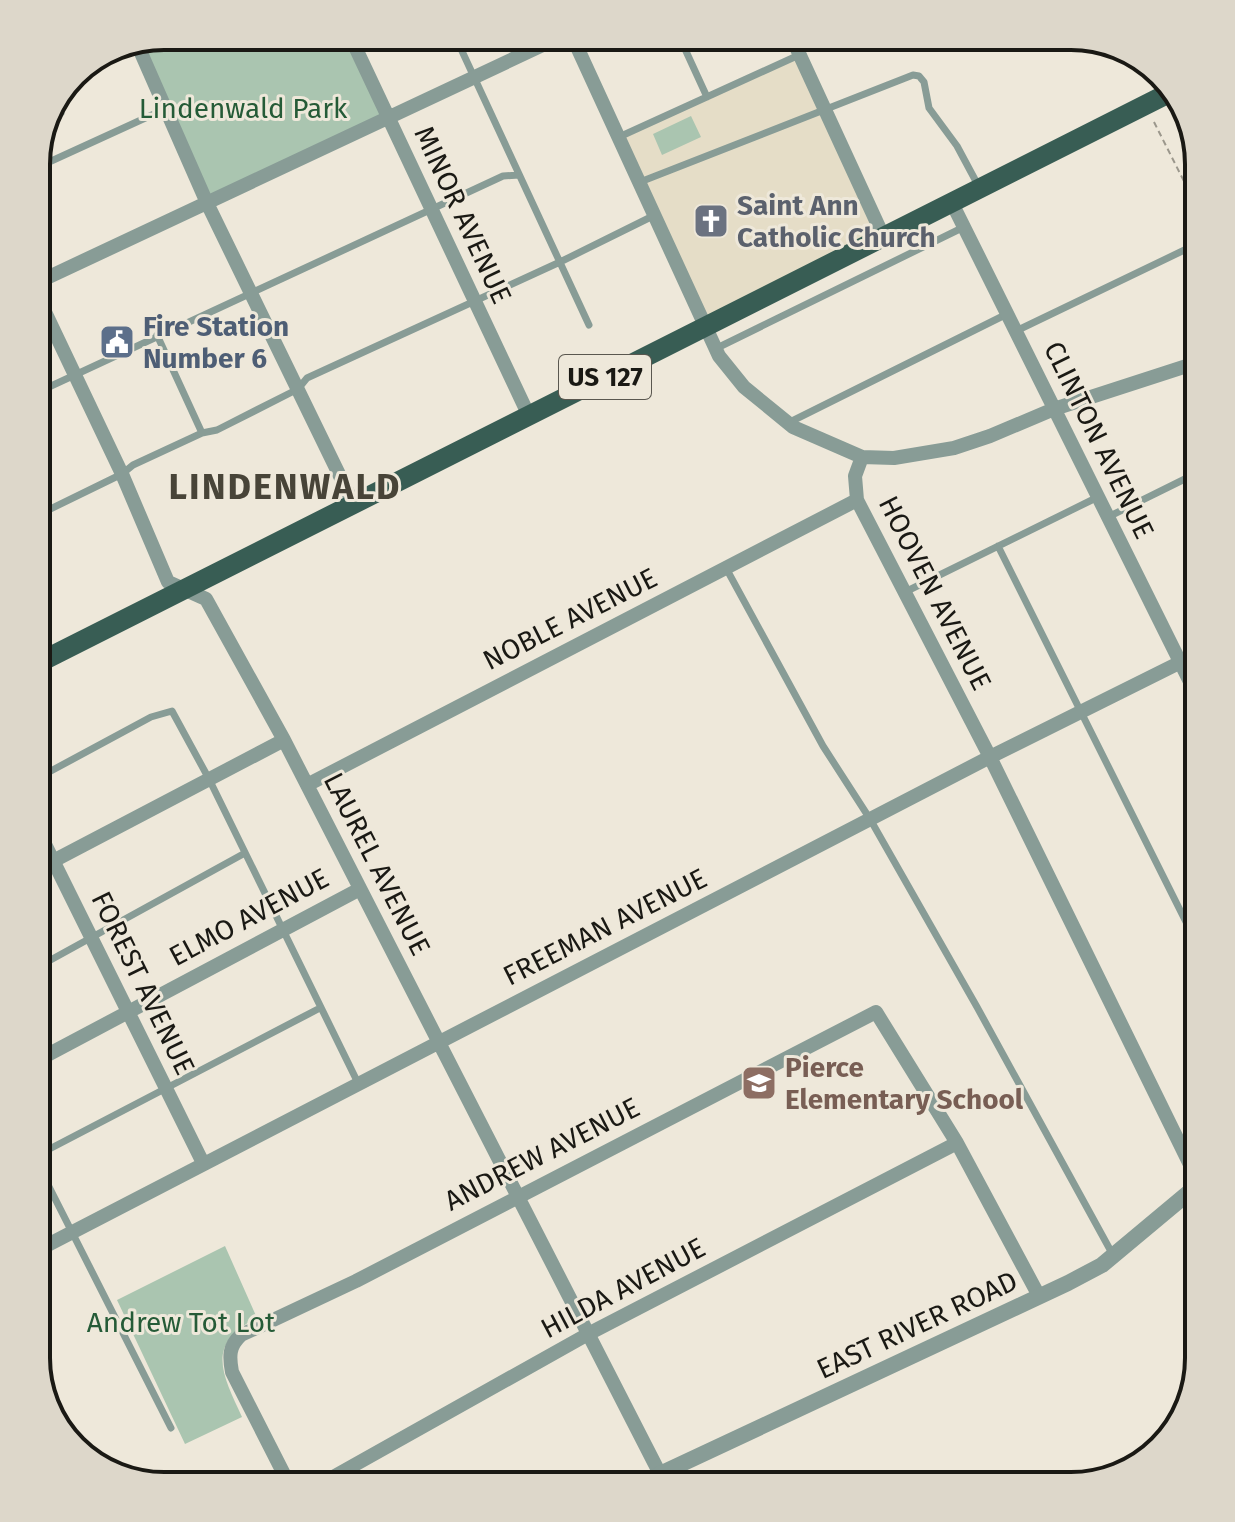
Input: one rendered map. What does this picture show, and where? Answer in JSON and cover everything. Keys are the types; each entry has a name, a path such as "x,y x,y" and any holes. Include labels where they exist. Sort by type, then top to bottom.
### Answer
{"main road":[{"name":"US 127","path":"50,657 1163,96"}],"street":[{"name":"MINOR AVENUE","path":"356,50 529,416"},
{"path":"50,276 533,50"},
{"path":"579,50 715,349 744,387 788,423 862,457 894,458 954,448 1054,409 1185,367"},
{"path":"797,50 884,238"},
{"path":"141,53 207,203 354,505"},
{"name":"CLINTON AVENUE","path":"952,203 1185,672"},
{"name":"LAUREL AVENUE","path":"50,322 122,474 168,582 206,599 284,740 659,1472"},
{"name":"HOOVEN AVENUE","path":"862,457 855,476 857,500 990,757 1185,1155"},
{"name":"NOBLE AVENUE","path":"307,785 857,500"},
{"name":"FREEMAN AVENUE","path":"50,1244 990,757 1185,660"},
{"path":"50,863 284,740"},
{"name":"FOREST AVENUE","path":"50,855 203,1163"},
{"name":"ELMO AVENUE","path":"50,1053 360,889"},
{"name":"ANDREW AVENUE","path":"283,1472 232,1372 232,1343 253,1328 356,1281 876,1012 957,1143"},
{"path":"957,1143 1039,1296"},
{"name":"HILDA AVENUE","path":"342,1472 590,1333 957,1143"},
{"name":"EAST RIVER ROAD","path":"664,1472 1068,1283 1113,1255 1185,1196"}],"lane":[{"path":"461,50 589,325"},
{"path":"685,50 707,97"},
{"path":"619,137 799,55"},
{"path":"640,182 825,111 898,79 919,76 924,82 929,108 957,146 980,189"},
{"path":"50,162 166,109"},
{"path":"50,387 503,176 519,175"},
{"path":"50,509 122,474 133,465 202,433 217,430 298,389 307,378 655,215"},
{"path":"715,349 964,227"},
{"path":"1016,331 1185,250"},
{"path":"788,423 1007,314"},
{"path":"157,335 202,433"},
{"path":"1108,517 1185,479"},
{"path":"905,592 1098,497"},
{"path":"998,546 1185,920"},
{"path":"726,568 823,746 870,819 977,1007 1113,1255"},
{"path":"50,771 151,717 172,711 209,779 358,1083"},
{"path":"50,960 245,853"},
{"path":"50,1151 320,1008"},
{"path":"50,1187 171,1428"}],"path":[{"path":"1154,122 1185,183"}],"shaded area":[{"path":"799,55 884,238 704,326 619,137"}],"green space":[{"name":"Lindenwald Park","path":"164,50 356,50 388,119 207,203 141,53"},
{"path":"691,116 701,137 662,155 653,134"},
{"name":"Andrew Tot Lot","path":"225,1246 257,1318 240,1328 230,1339 222,1362 242,1417 185,1444 117,1300"}],"place":[{"name":"Saint Ann Catholic Church","path":"711,221"},
{"name":"Fire Station Number 6","path":"117,342"},
{"name":"Pierce Elementary School","path":"759,1083"}],"district":[{"name":"LINDENWALD","path":"285,487"}]}
